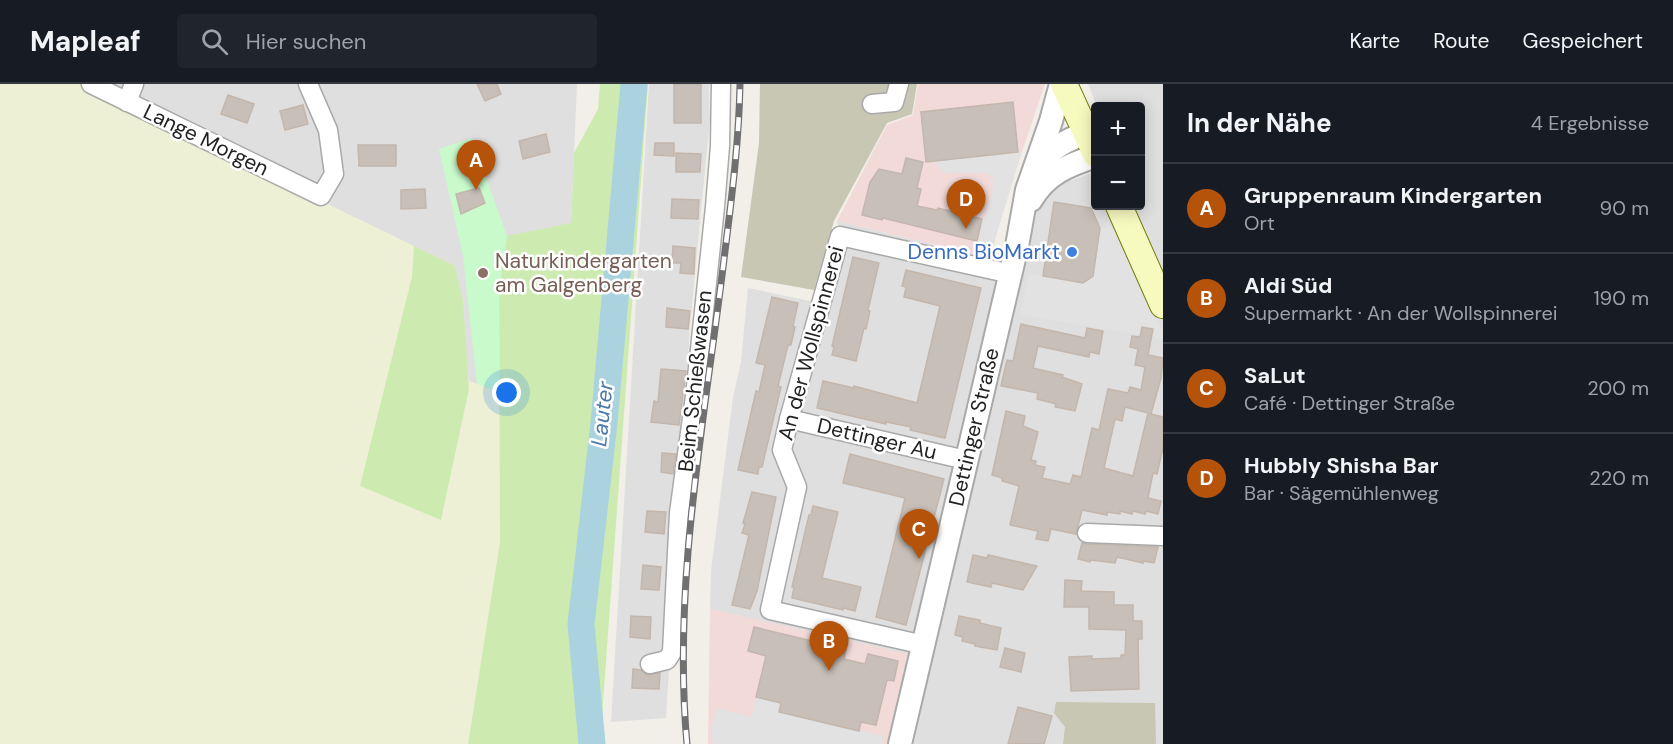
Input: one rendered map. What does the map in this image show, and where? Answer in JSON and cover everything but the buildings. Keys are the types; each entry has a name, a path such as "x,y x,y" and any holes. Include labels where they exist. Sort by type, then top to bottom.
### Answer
{"main road":[{"name":"Dettinger Straße","path":"1062,84 1091,146"},
{"path":"1121,210 1163,305"}],"street":[{"name":"Lange Morgen","path":"91,84 321,196 334,174 328,130 308,84"},
{"path":"128,102 134,84"},
{"name":"Beim Schießwasen","path":"650,664 667,660 672,652 679,513 695,396 716,197 721,84"},
{"path":"872,104 894,102 899,84"},
{"name":"Dettinger Straße","path":"900,744 1011,274 1027,190 1062,84"},
{"name":"Dettinger Straße","path":"1036,167 1047,154 1065,141 1091,148"},
{"name":"Dettinger Straße","path":"1023,215 1039,187 1058,170 1091,149"},
{"name":"An der Wollspinnerei","path":"924,645 770,610 797,487 782,450 789,419 840,236 1011,274"},
{"name":"Dettinger Au","path":"789,419 966,460"},
{"path":"1087,533 1163,536"}],"shaded area":[{"path":"0,84 80,84 414,246 412,277 441,519 469,381 500,393 500,542 468,744 0,744"},
{"path":"80,84 577,84 571,223 499,289 500,393 469,381 454,266"},
{"path":"649,84 709,84 710,118 690,325 666,718 611,722"},
{"path":"760,84 917,84 912,114 887,123 834,221 814,290 741,277 759,143"},
{"path":"918,84 1045,84 1008,193 990,258 837,221 887,125 913,115"},
{"path":"1088,84 1163,84 1163,744 914,744 931,660 710,609 711,571 733,397 741,362 748,288 824,304 842,246 837,221 1022,266 1037,203 1055,186 1091,173 1091,210 1145,210 1145,102 1095,102"},
{"path":"1022,152 993,245 977,241 981,221 984,219 992,195 993,178 988,173 943,173 935,161"},
{"path":"1111,226 1163,332 1163,339 1020,315 1029,274 1083,283 1093,276 1100,228"},
{"path":"710,609 908,654 888,744 708,744"},
{"path":"756,697 781,703 779,712 884,736 882,744 713,744 711,730 717,708 751,717"},
{"path":"1056,702 1155,703 1156,744 1063,744 1065,727 1054,713"}],"green space":[{"path":"600,84 648,84 600,744 468,744 500,542 499,287 507,236 571,223 574,153 598,109"},
{"name":"Naturkindergarten am Galgenberg","path":"472,138 507,236 499,289 500,393 477,384 463,256 439,149"},
{"path":"414,246 455,266 463,301 469,389 441,520 360,486 412,277"}],"waterway":[{"name":"Lauter","path":"592,744 581,624 604,423 634,84"}],"railway":[{"path":"687,744 684,683 687,559 733,189 740,84"}],"place":[{"name":"Gruppenraum Kindergarten","path":"476,190"},
{"name":"Hubbly Shisha Bar","path":"966,229"},
{"name":"Denns BioMarkt","path":"1072,252"},
{"name":"Naturkindergarten am Galgenberg","path":"483,273"},
{"name":"SaLut","path":"919,559"},
{"name":"Aldi Süd","path":"829,671"}]}
